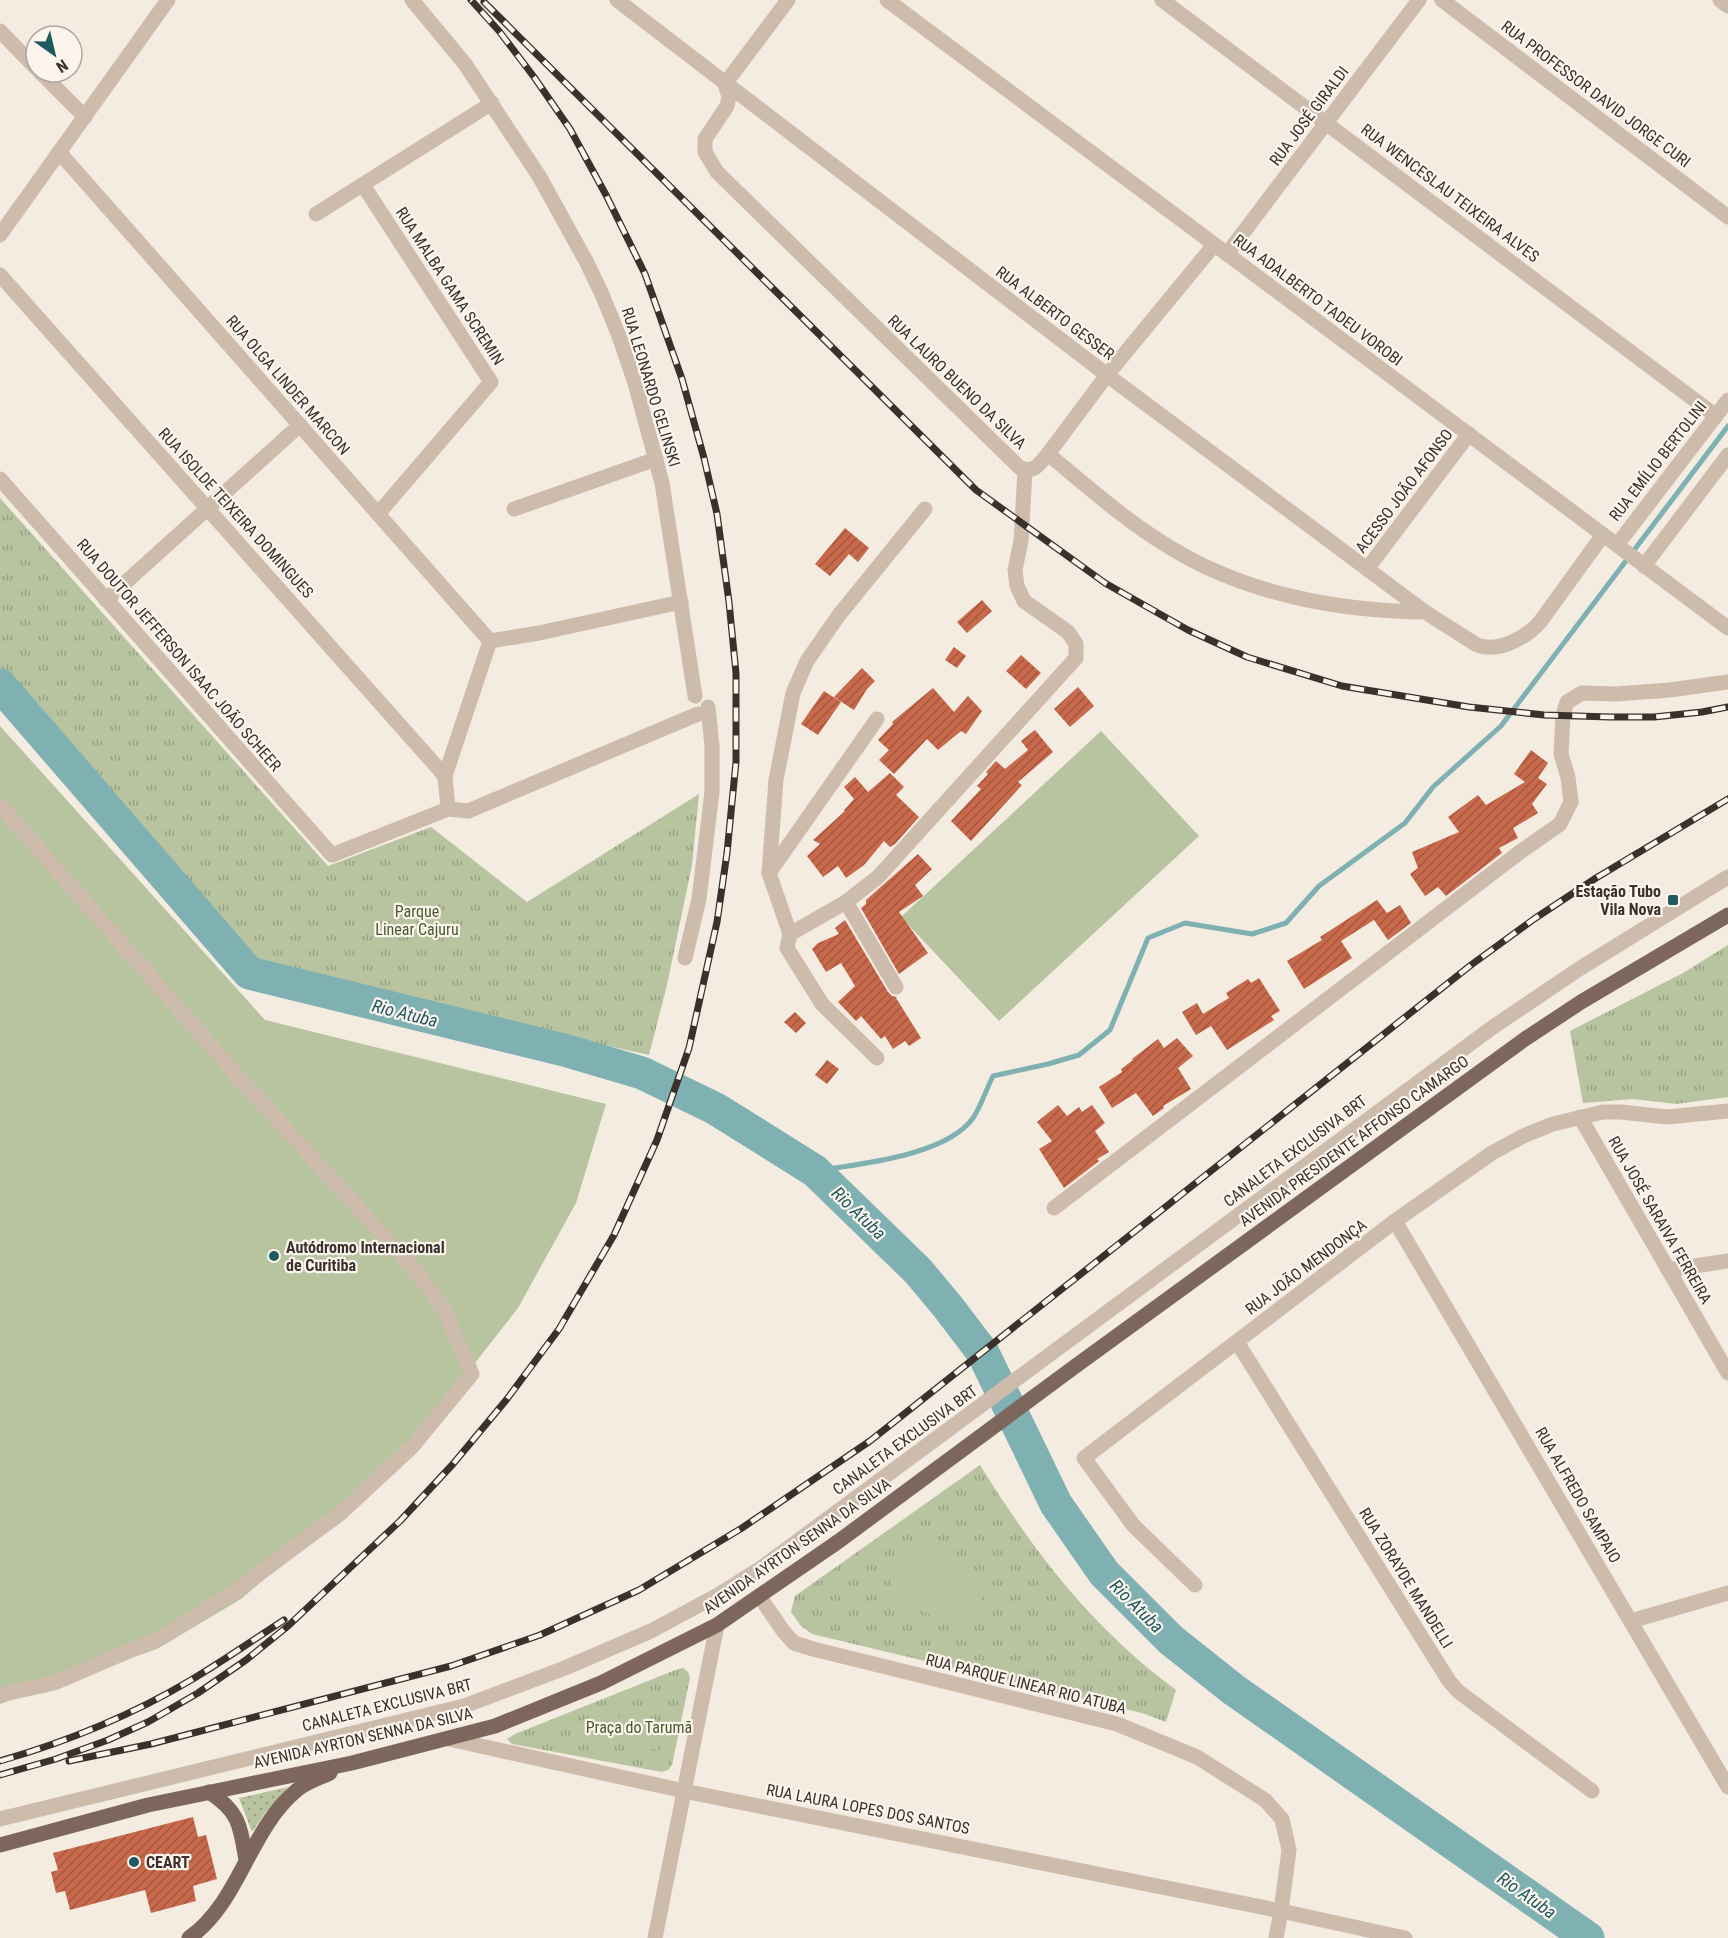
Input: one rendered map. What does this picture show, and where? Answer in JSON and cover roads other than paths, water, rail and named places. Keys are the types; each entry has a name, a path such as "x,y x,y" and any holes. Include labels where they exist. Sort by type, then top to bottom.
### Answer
{"main road":[{"name":"AVENIDA PRESIDENTE AFFONSO CAMARGO","path":"1012,1413 1525,1039 1581,1002 1728,915"},
{"name":"AVENIDA AYRTON SENNA DA SILVA","path":"0,1845 148,1805 352,1763 449,1739 495,1726 601,1683 717,1625 918,1483 1012,1413"},
{"path":"191,1937 220,1907 276,1812 298,1789 352,1763"},
{"path":"209,1792 223,1801 235,1814 246,1860"}],"street":[{"path":"0,233 168,0"},
{"name":"RUA LEONARDO GELINSKI","path":"412,0 459,56 492,103 543,184 601,292 635,383 656,459 667,509 695,696 704,696 708,701 703,711"},
{"name":"RUA ALBERTO GESSER","path":"617,0 1107,375 1425,612 1477,645"},
{"path":"725,84 788,0"},
{"name":"RUA ADALBERTO TADEU VOROBI","path":"887,0 1728,628"},
{"name":"RUA WENCESLAU TEIXEIRA ALVES","path":"1162,0 1716,416"},
{"name":"RUA JOSÉ GIRALDI","path":"1227,254 1419,0"},
{"name":"RUA PROFESSOR DAVID JORGE CURI","path":"1442,0 1728,217"},
{"path":"1720,0 1728,6"},
{"path":"0,31 24,56"},
{"path":"52,84 85,117"},
{"name":"RUA LAURO BUENO DA SILVA","path":"725,84 729,97 727,106 705,139 705,152 717,172 1020,468 1031,471 1048,454 1133,522 1171,548 1215,571 1267,590 1328,604 1383,612 1425,612"},
{"path":"316,214 492,103"},
{"name":"RUA OLGA LINDER MARCON","path":"59,152 490,641"},
{"name":"RUA MALBA GAMA SCREMIN","path":"363,185 491,382 378,514"},
{"path":"1048,454 1107,375 1214,244"},
{"name":"RUA ISOLDE TEIXEIRA DOMINGUES","path":"0,275 445,776"},
{"name":"RUA EMÍLIO BERTOLINI","path":"1617,545 1728,400"},
{"path":"106,600 300,425"},
{"name":"ACESSO JOÃO AFONSO","path":"1367,569 1469,434"},
{"path":"1644,566 1728,455"},
{"path":"514,509 656,459"},
{"path":"790,934 846,902 878,878 1076,658 1076,645 1068,632 1024,601 1017,586 1015,570 1021,541 1025,471"},
{"name":"RUA DOUTOR JEFFERSON ISAAC JOÃO SCHEER","path":"0,479 332,855 448,810"},
{"path":"877,1058 822,1004 787,948 790,934 769,873 776,780 793,693 807,661 839,615 925,509"},
{"name":"RUA EMÍLIO BERTOLINI","path":"1477,645 1483,648 1497,647 1529,633 1540,622 1603,535"},
{"path":"681,603 490,641 445,776 448,810 468,811 703,711 712,747 712,792 699,898 685,958"},
{"path":"1054,1208 1560,824 1571,802 1568,777 1561,754 1566,702 1582,693 1616,694 1670,690 1728,682"},
{"path":"769,873 877,719"},
{"path":"0,805 241,1080 413,1268 444,1309 472,1374 412,1447 341,1513 240,1588 164,1635 54,1683 0,1695"},
{"name":"CANALETA EXCLUSIVA BRT","path":"0,1819 464,1706 565,1668 651,1631 716,1596 761,1568 904,1464 1493,1027 1579,969 1728,877"},
{"path":"846,902 896,987"},
{"name":"RUA JOÃO MENDONÇA","path":"1195,1586 1133,1525 1084,1458 1395,1221 1492,1152 1552,1124 1603,1112 1683,1117 1728,1111"},
{"name":"RUA JOSÉ SARAIVA FERREIRA","path":"1580,1117 1728,1373"},
{"name":"RUA ALFREDO SAMPAIO","path":"1395,1221 1728,1787"},
{"path":"1668,1269 1728,1261"},
{"name":"RUA ZORAYDE MANDELLI","path":"1237,1342 1449,1681 1459,1692 1592,1791"},
{"path":"1631,1621 1728,1593"},
{"name":"RUA PARQUE LINEAR RIO ATUBA","path":"759,1596 794,1643 1117,1724 1197,1757 1265,1800 1282,1820 1289,1850 1276,1938"},
{"path":"656,1938 717,1625"},
{"name":"RUA LAURA LOPES DOS SANTOS","path":"449,1739 684,1791 1281,1911"},
{"path":"1281,1911 1405,1938"}],"waterway":[{"path":"815,1171 877,1161 923,1150 960,1131 973,1118 993,1076 1079,1055 1110,1030 1148,938 1185,923 1252,934 1286,923 1319,886 1405,823 1433,787 1501,726 1728,426"},
{"name":"Rio Atuba","path":"0,685 249,973 564,1050 642,1073 716,1109 815,1171 918,1271 983,1353 1056,1504 1104,1573 1171,1640 1234,1690 1588,1938"}],"railway":[{"path":"0,1775 56,1759 108,1740 148,1722 198,1693 246,1660 288,1626 400,1521 453,1464 507,1399 559,1329 614,1235 657,1140 689,1048 717,922 736,762 736,673 717,514 682,379 645,274 570,129 499,31 471,0"},
{"path":"484,2 976,490 1105,583 1188,630 1247,657 1342,686 1469,707 1544,715 1654,717 1728,707"},
{"path":"69,1761 151,1744 451,1666 540,1635 639,1590 742,1528 870,1441 1471,965 1534,919 1596,878 1728,799"},
{"path":"0,1761 74,1736 146,1705 203,1673 284,1620"}],"place":[{"name":"Estação Tubo Vila Nova","path":"1673,900"},
{"name":"Autódromo Internacional de Curitiba","path":"274,1256"},
{"name":"CEART","path":"134,1862"}],"park label":[{"name":"Parque Linear Cajuru","path":"417,920"},
{"name":"Praça do Tarumã","path":"639,1727"}]}
